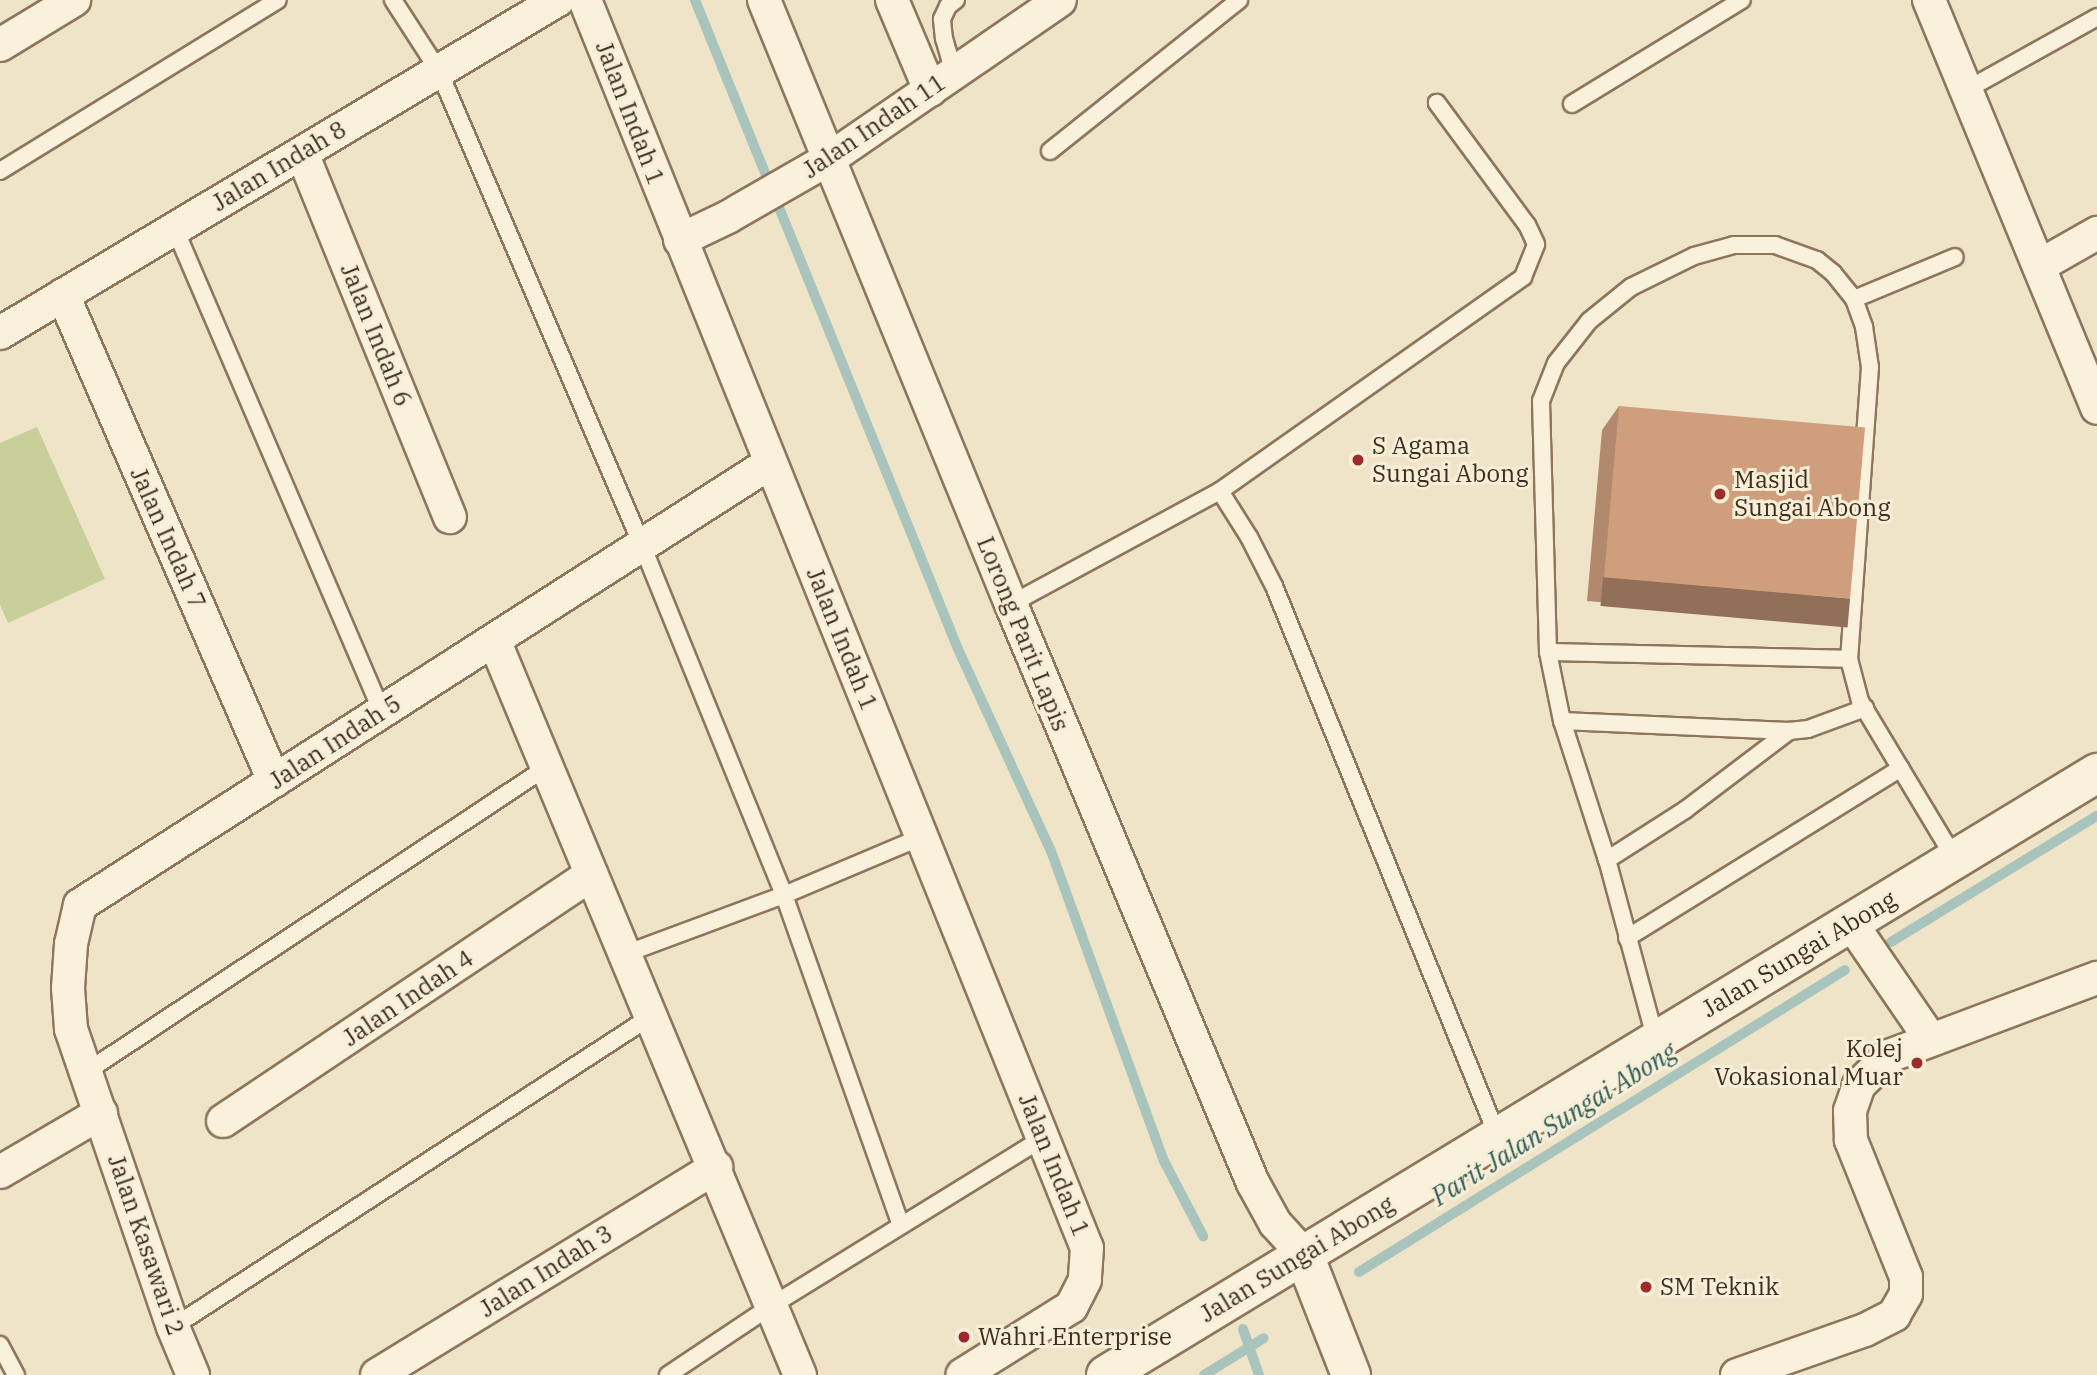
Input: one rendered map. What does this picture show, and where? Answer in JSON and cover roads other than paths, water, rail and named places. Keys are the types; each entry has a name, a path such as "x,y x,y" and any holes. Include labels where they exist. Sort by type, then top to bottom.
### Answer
{"street":[{"path":"0,44 74,0"},
{"name":"Jalan Indah 8","path":"0,333 558,0"},
{"name":"Jalan Indah 1","path":"585,0 1087,1248 1086,1280 1071,1307 962,1375"},
{"name":"Lorong Parit Lapis","path":"764,0 1252,1183 1275,1223 1304,1255"},
{"path":"892,0 942,82"},
{"name":"Jalan Indah 11","path":"680,240 729,216 829,159 1060,0"},
{"path":"1929,0 2097,408"},
{"name":"Jalan Indah 6","path":"302,153 450,517"},
{"path":"2039,266 2097,233"},
{"name":"Jalan Indah 7","path":"63,295 274,780"},
{"name":"Jalan Indah 5","path":"101,1114 71,1029 68,988 71,944 80,905 770,463"},
{"path":"494,640 650,1017 716,1167 800,1375"},
{"name":"Jalan Sungai Abong","path":"1106,1375 2097,773"},
{"name":"Jalan Indah 4","path":"223,1121 592,875"},
{"path":"1851,923 1931,1040"},
{"path":"1737,1375 1865,1330 1894,1315 1906,1294 1906,1277 1851,1140 1850,1111 1859,1085 1889,1056 2097,978"},
{"path":"0,1172 101,1114"},
{"name":"Jalan Kasawari 2","path":"101,1114 173,1327 193,1375"},
{"name":"Jalan Indah 3","path":"377,1375 716,1167"},
{"path":"1304,1255 1352,1375"}],"lane":[{"path":"0,171 278,0"},
{"path":"393,0 439,71 642,545 784,895 901,1225"},
{"path":"942,82 942,19 948,6 956,0"},
{"path":"1050,151 1239,0"},
{"path":"1572,104 1742,0"},
{"path":"1966,90 2097,17"},
{"path":"1011,604 1220,491 1523,277 1536,244 1527,225 1437,103"},
{"path":"174,229 382,712"},
{"path":"1656,1041 1607,860 1562,720 1548,652 1541,401 1556,363 1589,321 1631,287 1694,256 1734,245 1775,245 1817,260 1854,299 1864,327 1870,367 1849,659 1854,685 1865,708 1955,859"},
{"path":"1854,299 1955,257"},
{"path":"1220,491 1249,537 1274,586 1498,1137"},
{"path":"1548,652 1849,659"},
{"path":"1562,720 1788,731 1808,729 1865,708"},
{"path":"1607,860 1685,810 1788,731"},
{"path":"86,1072 547,767"},
{"path":"1627,938 1901,768"},
{"path":"625,954 784,895 921,837"},
{"path":"173,1327 650,1017"},
{"path":"668,1375 771,1306 1042,1138"},
{"path":"0,1345 16,1375"}],"waterway":[{"path":"695,0 958,649 1051,851 1164,1161 1203,1236"},
{"name":"Parit Jalan Sungai Abong","path":"1891,942 2097,816"},
{"name":"Parit Jalan Sungai Abong","path":"1359,1272 1845,970"},
{"path":"1243,1329 1259,1375"},
{"name":"Parit Jalan Sungai Abong","path":"1204,1375 1264,1338"}],"place":[{"name":"S Agama Sungai Abong","path":"1358,460"},
{"name":"Masjid Sungai Abong","path":"1720,494"},
{"name":"Kolej Vokasional Muar","path":"1917,1063"},
{"name":"SM Teknik","path":"1646,1287"},
{"name":"Wahri Enterprise","path":"964,1337"}]}
